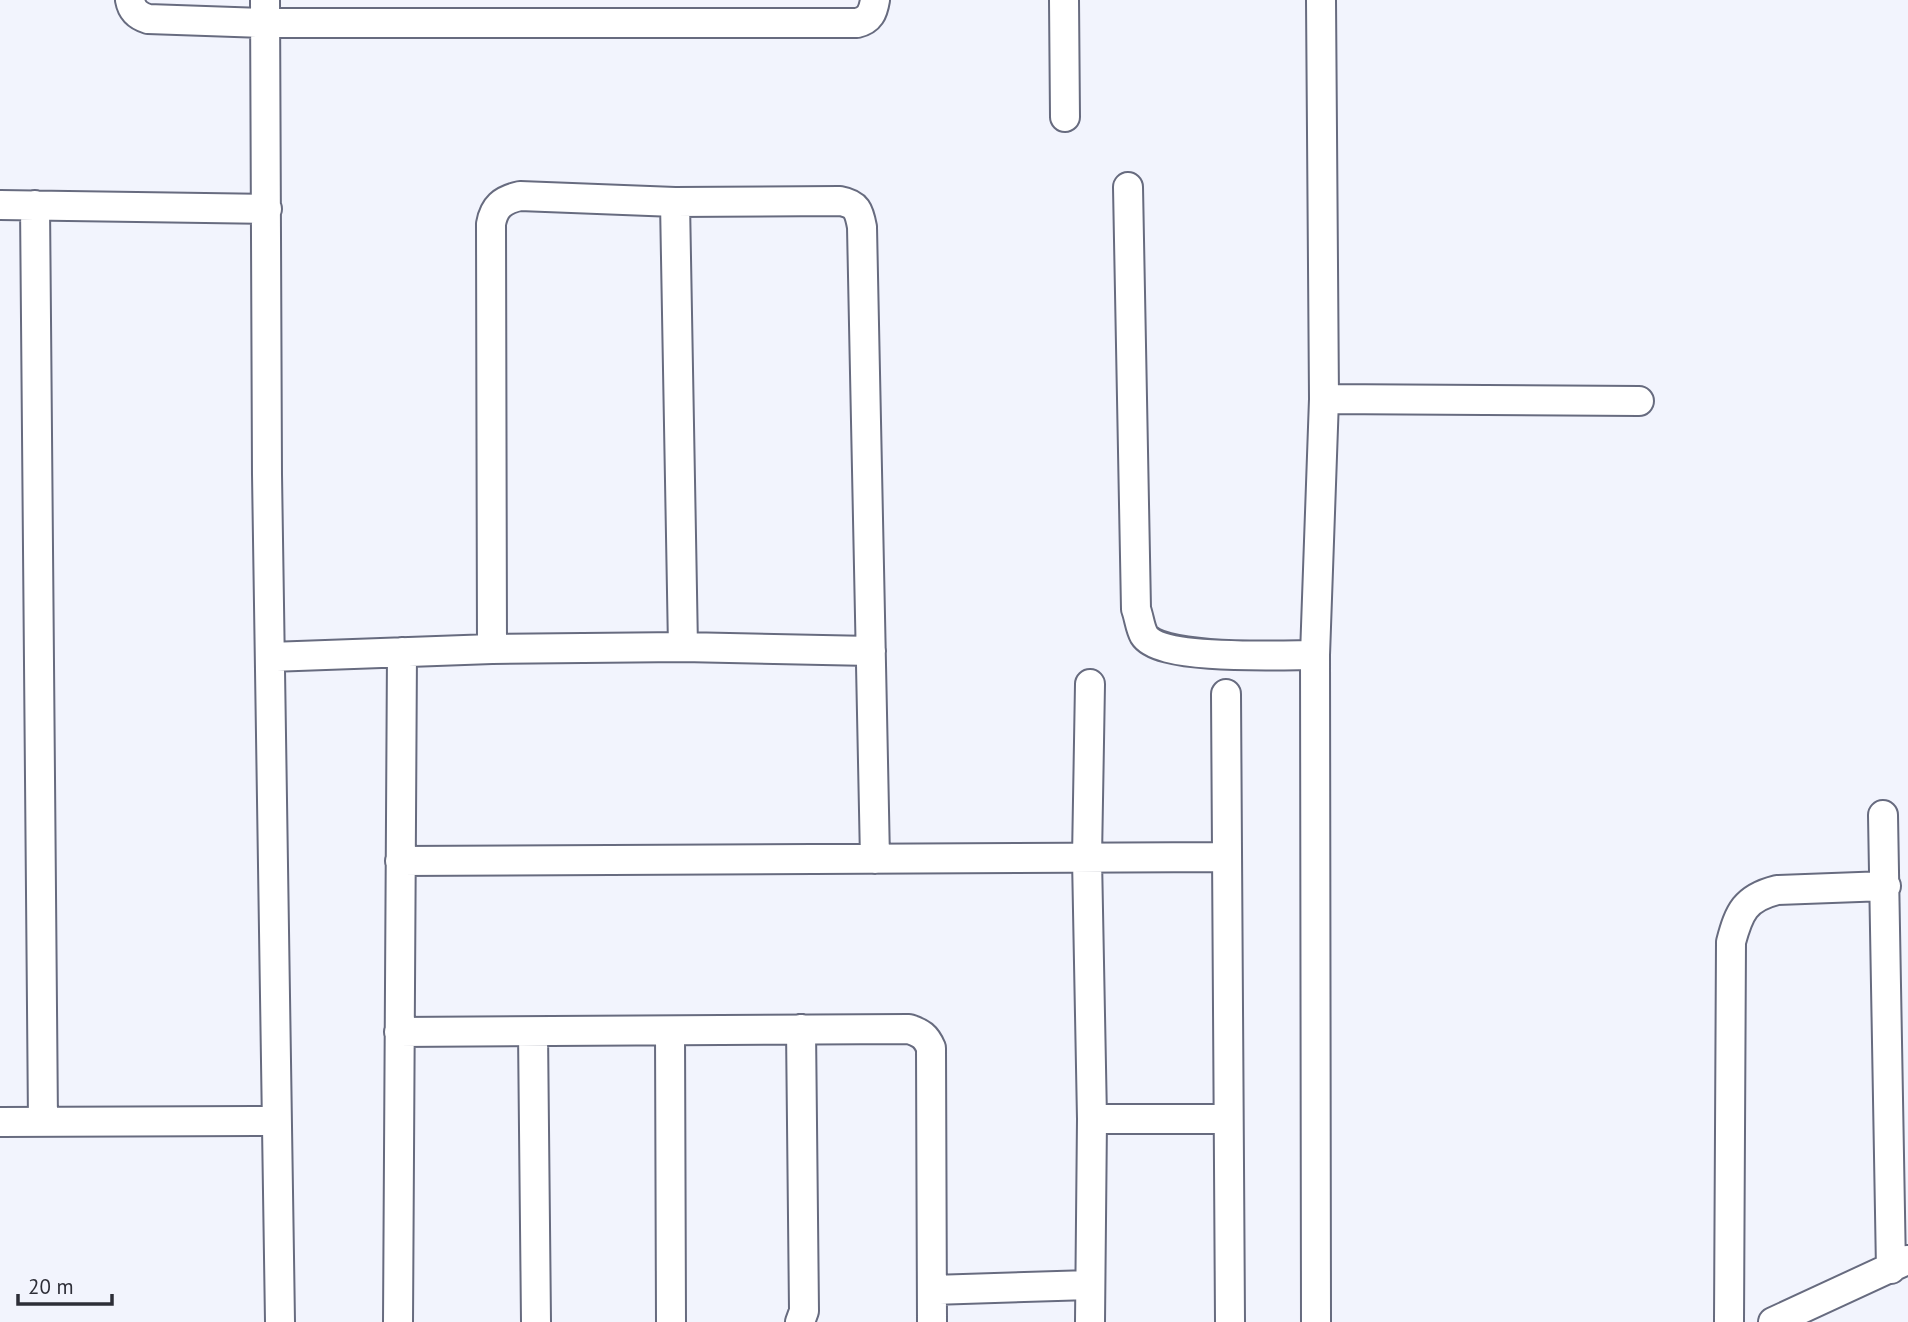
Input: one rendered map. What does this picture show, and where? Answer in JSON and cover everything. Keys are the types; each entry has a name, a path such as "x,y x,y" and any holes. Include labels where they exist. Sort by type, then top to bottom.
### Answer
{"street":[{"path":"130,0 137,14 148,19 266,12 708,12 857,23 868,18 873,12 875,0"},
{"path":"1064,0 1065,117"},
{"path":"1316,1322 1315,654 1324,399 1321,0"},
{"path":"266,12 270,657 280,1322"},
{"path":"1128,187 1136,609 1144,636 1159,647 1190,652 1315,654"},
{"path":"492,649 491,224 493,213 499,204 520,196 675,202 850,203 860,213 862,228 875,859"},
{"path":"675,202 684,647"},
{"path":"0,205 267,209"},
{"path":"35,205 43,1122"},
{"path":"1324,399 1639,401"},
{"path":"270,657 492,649 684,647 871,651"},
{"path":"398,1322 402,652"},
{"path":"1090,684 1087,858 1092,1119 1090,1322"},
{"path":"1226,694 1230,1322"},
{"path":"1773,1322 1899,1264 1883,815"},
{"path":"400,861 1226,857"},
{"path":"1729,1322 1731,942 1737,918 1746,904 1762,894 1777,890 1886,886"},
{"path":"399,1032 909,1028 919,1032 927,1038 931,1048 932,1322"},
{"path":"800,1322 804,1311 801,1029"},
{"path":"670,1031 671,1322"},
{"path":"533,1032 536,1322"},
{"path":"1092,1119 1228,1119"},
{"path":"0,1122 276,1121"},
{"path":"932,1290 1090,1285"}]}
